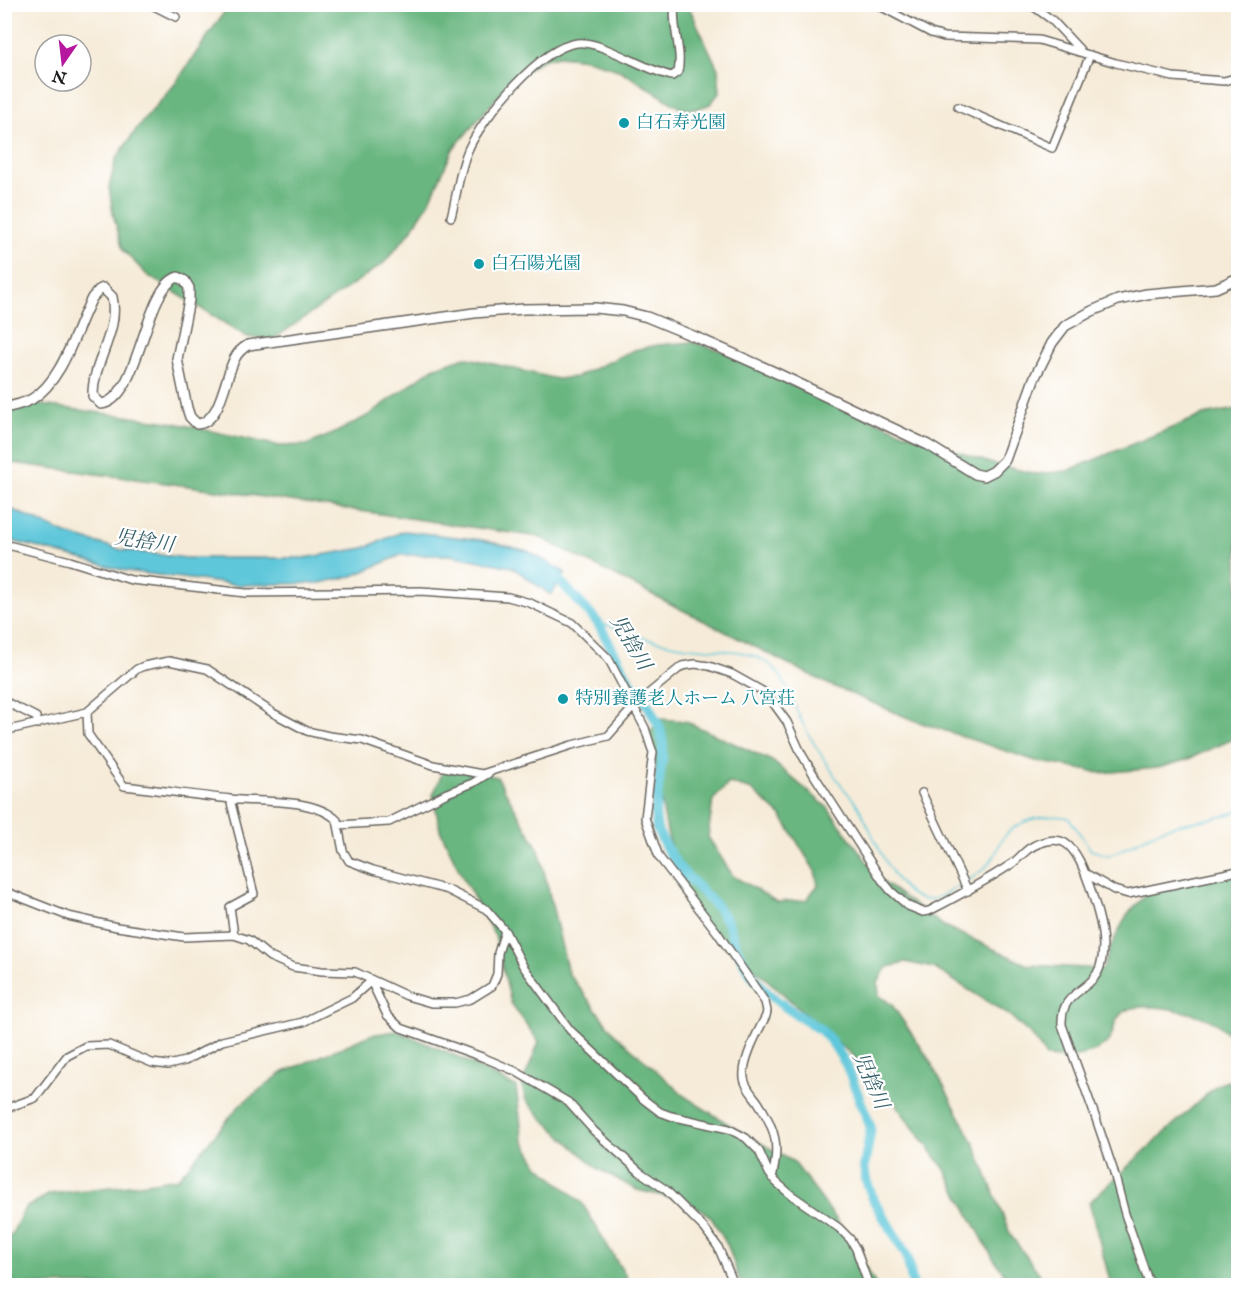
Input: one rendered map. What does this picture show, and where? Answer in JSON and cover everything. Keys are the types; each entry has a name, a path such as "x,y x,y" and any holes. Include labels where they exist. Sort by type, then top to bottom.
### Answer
{"street":[{"path":"150,4 176,17"},
{"path":"451,217 467,155 480,128 508,93 552,54 577,43 584,44 609,51 658,72 676,75 679,65 674,29 675,4"},
{"path":"876,4 931,33 944,37 1032,39 1173,77 1224,81 1239,77"},
{"path":"1030,4 1052,20 1086,53"},
{"path":"958,107 1052,148 1086,53"},
{"path":"4,408 30,400 46,387 77,333 92,298 103,288 112,297 114,312 96,375 93,396 101,404 116,399 125,385 159,298 170,281 178,277 185,281 190,292 177,359 190,417 197,424 204,424 212,417 235,357 248,345 474,313 524,309 595,308 638,315 698,338 928,445 975,474 984,476 994,471 1005,460 1034,379 1052,343 1065,326 1118,300 1147,294 1216,288 1239,278"},
{"path":"4,544 131,580 219,591 246,593 421,591 519,599 553,613 578,628 608,658 635,705 648,735 653,752 645,818 659,857 717,932 765,1002 766,1016 750,1049 744,1076 746,1084 768,1119 775,1139 777,1158 772,1178"},
{"path":"4,731 87,712 132,673 144,666 169,661 214,672 267,710 307,731 379,745 444,767 472,773 490,772"},
{"path":"338,825 389,822 447,793 465,787 490,772 572,745 608,736 635,705 660,682 682,666 695,664 732,674 764,692 787,722 801,753 870,863 891,891 913,909 926,912 968,891 1014,862 1030,848 1054,840 1065,843 1085,873 1102,932 1104,955 1097,975 1073,994 1066,1004 1062,1025 1113,1169 1125,1214 1150,1286"},
{"path":"4,700 36,717 38,724"},
{"path":"87,712 88,734 124,786 230,799 291,803 330,814 337,820 343,851 349,861 373,870 453,891 486,909 506,931 523,966 564,1022 643,1099 660,1112 729,1129 740,1134 759,1151 772,1178 790,1194 845,1233 856,1249 869,1286"},
{"path":"922,793 968,891"},
{"path":"230,799 254,894 230,907 234,935"},
{"path":"1085,873 1114,890 1128,894 1239,870"},
{"path":"4,891 68,916 117,927 184,938 234,935 249,940 270,957 293,967 355,972 424,1003 445,1004 471,999 495,983 498,953 506,931"},
{"path":"4,1109 35,1098 67,1056 86,1046 109,1045 152,1063 168,1065 185,1060 222,1041 303,1022 352,998 371,981"},
{"path":"371,981 387,1015 401,1028 515,1071 568,1102 611,1147 640,1172 666,1190 705,1229 718,1247 731,1277"}],"green space":[{"path":"229,5 688,5 718,69 720,92 710,104 697,109 682,109 621,71 587,59 558,56 542,60 510,82 453,149 429,203 410,232 384,263 272,340 247,337 147,275 123,250 113,214 109,187 116,159 138,127 175,84"},
{"path":"692,342 748,359 790,385 898,430 990,463 1036,474 1067,471 1203,415 1238,409 1238,737 1186,760 1158,768 1101,773 1036,761 913,720 828,684 539,537 5,462 5,400 170,422 280,446 306,445 369,415 433,368 465,357 557,379 576,377 634,350"},
{"path":"660,719 685,721 772,761 828,808 881,881 944,926 1028,965 1103,969 1110,948 1127,915 1152,888 1238,870 1238,1285 1111,1285 1089,1202 1217,1085 1234,1079 1236,1043 1221,1027 1207,1019 1184,1012 1157,1007 1134,1008 1119,1016 1108,1042 1101,1048 1073,1057 1046,1057 1034,1038 1009,1015 934,968 905,962 886,968 878,983 879,995 892,1005 929,1059 975,1145 1011,1236 1048,1285 1012,1285 993,1258 944,1168 871,1072 755,969 714,937 683,896 668,836 648,735","holes":["729,783 752,790 782,817 815,871 818,885 806,900 777,902 733,876 708,837 713,800"]},
{"path":"443,771 473,771 497,777 539,850 568,973 613,1032 687,1098 794,1162 847,1234 876,1285 741,1285 728,1246 712,1219 703,1210 676,1199 637,1190 598,1169 543,1119 525,1099 522,1084 539,1042 511,1003 495,936 440,830 433,795"},
{"path":"397,1031 452,1054 516,1087 523,1140 539,1166 582,1203 631,1285 5,1285 5,1243 25,1208 50,1194 178,1178 241,1104 282,1073 370,1035"}],"water":[{"path":"11,509 66,534 122,550 186,558 304,558 364,548 404,531 482,540 528,551 566,573 551,595 512,567 450,555 401,555 353,576 320,583 238,585 126,571 5,539 5,510"}],"waterway":[{"name":"児捨川","path":"551,573 598,623 629,680 649,707 660,728 663,744 655,813 657,830 667,849 680,869 718,908 728,923 736,947 750,973 763,989 781,1004 821,1030 846,1064 871,1128 864,1167 866,1180 874,1201 907,1256 913,1286"},
{"path":"598,623 659,642 749,654 770,665 785,684 816,748 856,803 883,857 900,884 910,894 926,900 943,895 963,883"},
{"path":"967,881 989,863 1009,831 1033,819 1052,816 1069,818 1091,850 1108,855 1169,827 1221,817 1238,811"}],"place":[{"name":"白石寿光園","path":"624,123"},
{"name":"白石陽光園","path":"479,264"},
{"name":"特別養護老人ホーム 八宮荘","path":"563,699"}]}
